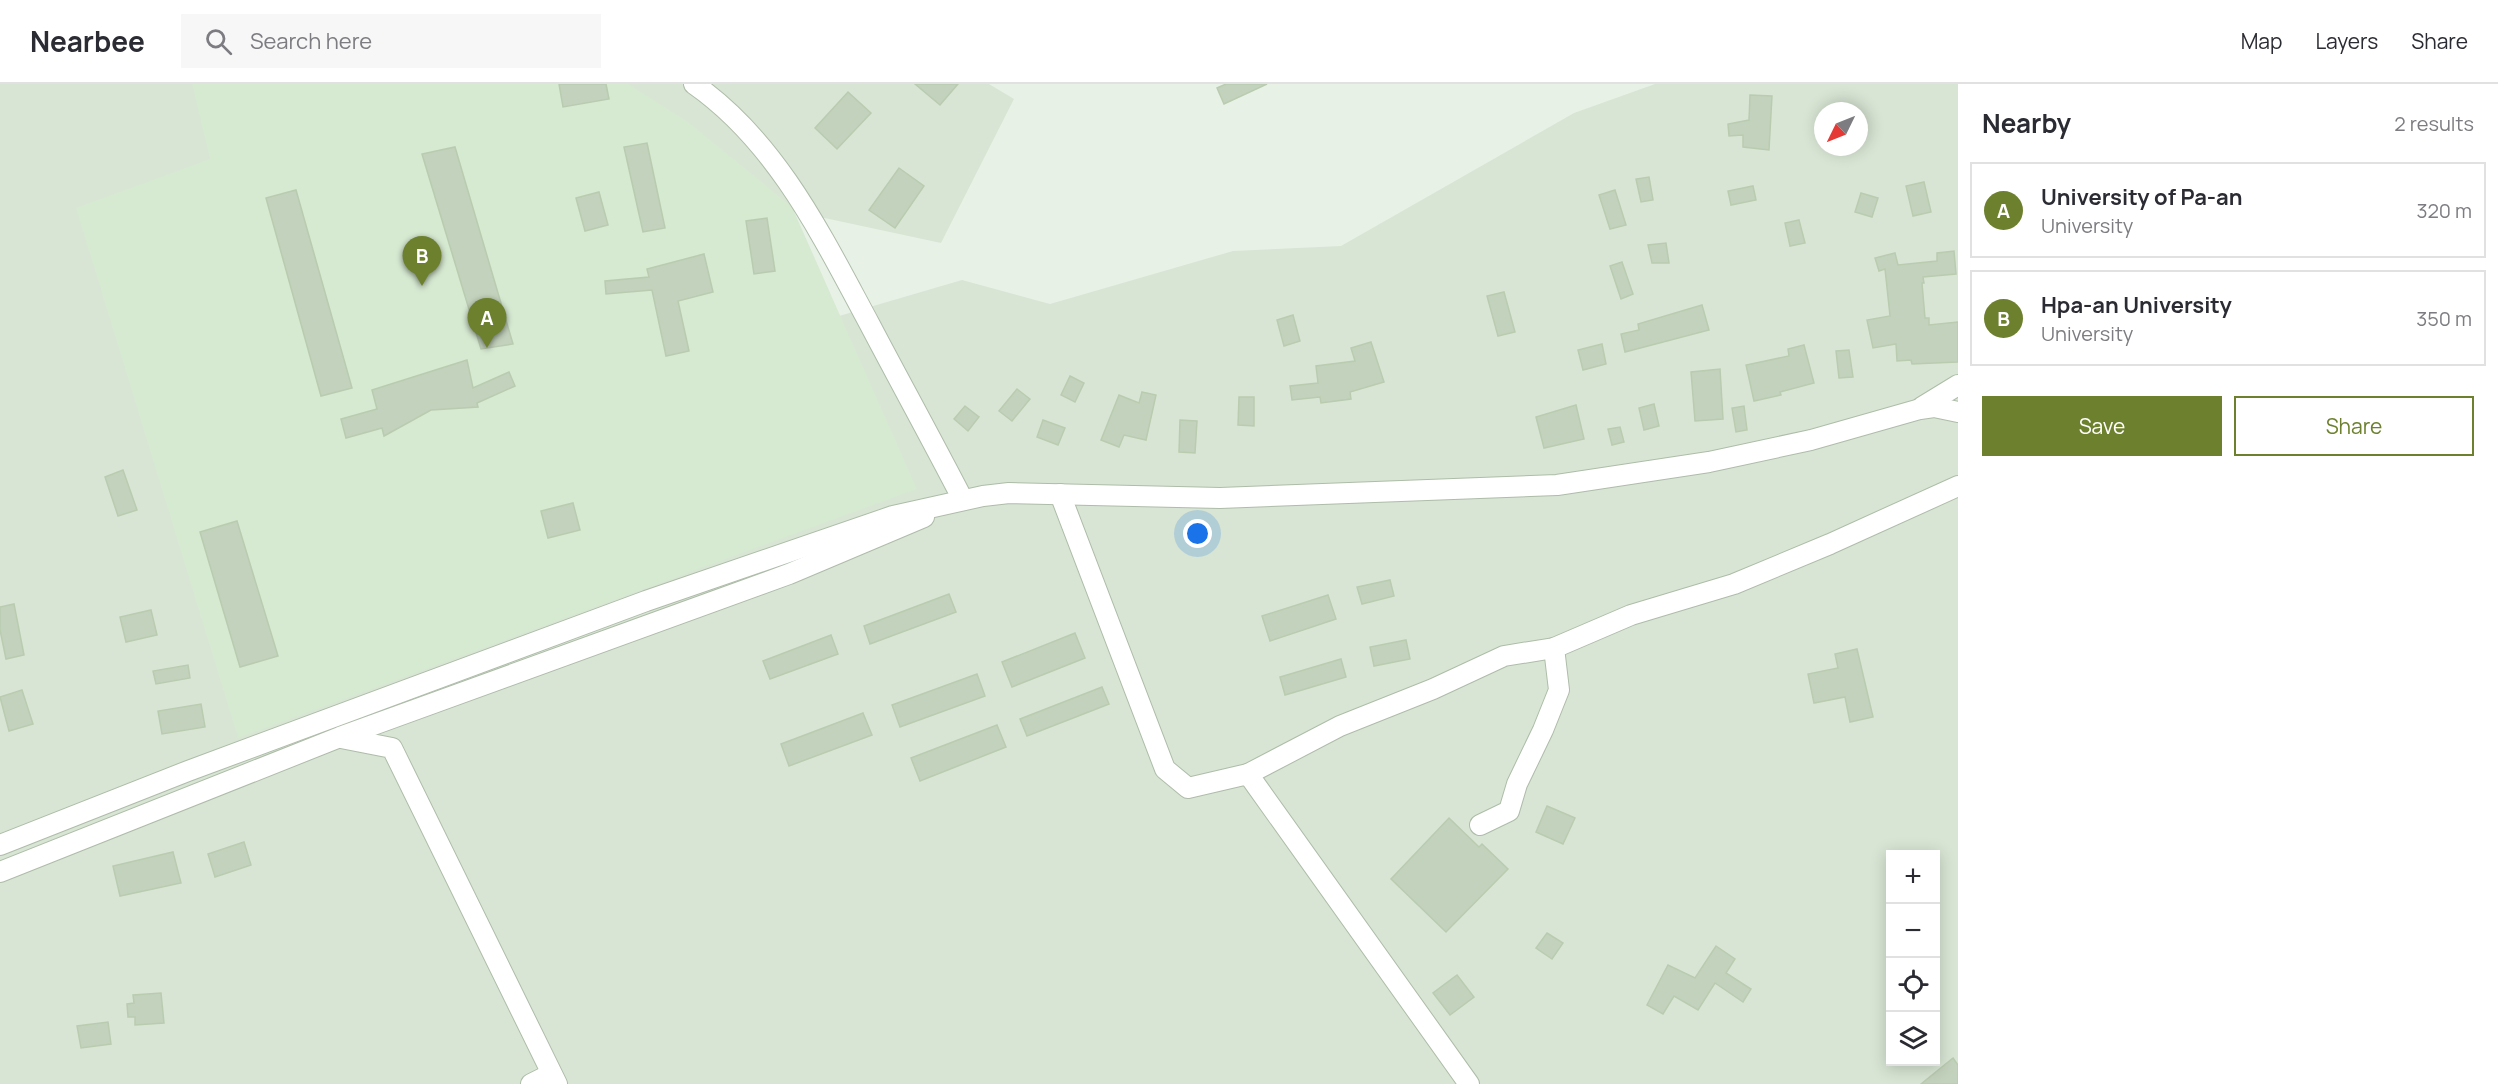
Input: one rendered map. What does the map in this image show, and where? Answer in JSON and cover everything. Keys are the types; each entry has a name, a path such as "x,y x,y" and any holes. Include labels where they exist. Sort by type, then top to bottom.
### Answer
{"street":[{"path":"693,84 719,91 808,209 963,500"},
{"path":"1920,409 1958,385"},
{"path":"0,845 188,771 781,554 893,516 963,500 1009,493 1220,498 1557,485 1709,462 1810,440 1920,409 1934,407 1958,412"},
{"path":"1060,494 1165,769 1188,788 1248,774 1340,726 1433,689 1504,656 1554,648 1630,615 1734,584 1830,544 1958,486"},
{"path":"0,872 340,737 789,574 963,500"},
{"path":"781,554 789,574"},
{"path":"519,648 525,669"},
{"path":"1480,825 1509,811 1516,784 1544,730 1559,690 1554,648"},
{"path":"499,656 506,676"},
{"path":"333,717 340,737"},
{"path":"340,737 392,748 554,1079 531,1084"},
{"path":"188,771 196,793"},
{"path":"1248,774 1469,1084"},
{"path":"71,817 80,840"}],"shaded area":[{"path":"0,84 989,84 1014,99 941,243 792,211 822,321 962,280 1050,304 1233,251 1341,246 1574,113 1655,84 1958,84 1958,1084 0,1084"},
{"path":"192,84 628,84 688,122 792,207 917,489 238,738 76,208 210,159"}],"building":[{"path":"559,84 606,84 609,99 563,107"},
{"path":"915,84 958,84 940,105"},
{"path":"1226,84 1267,84 1224,104 1217,88"},
{"path":"848,92 871,113 837,149 815,128"},
{"path":"1750,95 1772,96 1769,150 1743,147 1743,135 1729,136 1728,124 1749,120"},
{"path":"647,143 665,228 643,232 624,147"},
{"path":"455,147 513,344 481,349 422,154"},
{"path":"899,168 924,186 895,228 869,210"},
{"path":"1649,177 1653,200 1641,202 1636,179"},
{"path":"1924,182 1931,212 1913,216 1906,186"},
{"path":"1753,186 1756,200 1731,205 1728,191"},
{"path":"296,190 352,388 321,396 266,198"},
{"path":"1615,190 1626,225 1610,229 1599,195"},
{"path":"599,192 608,225 585,231 576,198"},
{"path":"1861,193 1878,198 1872,217 1855,212"},
{"path":"767,218 775,271 754,274 746,221"},
{"path":"1799,220 1805,243 1790,246 1785,223"},
{"path":"1666,243 1669,263 1652,263 1648,245"},
{"path":"1954,251 1956,274 1923,277 1924,283 1922,283 1925,318 1929,318 1929,325 1958,322 1958,362 1912,364 1911,360 1897,361 1896,344 1873,348 1867,320 1890,316 1885,269 1879,271 1875,258 1895,253 1898,265 1937,261 1937,253"},
{"path":"704,254 713,292 678,301 689,351 666,356 652,290 606,294 605,281 649,277 647,269"},
{"path":"1622,262 1633,294 1621,299 1610,266"},
{"path":"1504,292 1515,332 1498,336 1487,296"},
{"path":"1702,305 1709,330 1625,352 1621,334 1639,330 1638,324"},
{"path":"1293,315 1300,341 1284,346 1277,320"},
{"path":"1371,342 1384,382 1350,392 1351,399 1321,403 1320,397 1292,400 1290,386 1318,383 1316,366 1355,361 1351,348"},
{"path":"1602,344 1606,364 1583,370 1578,350"},
{"path":"1804,345 1814,383 1780,392 1781,395 1754,401 1746,365 1789,356 1788,349"},
{"path":"1849,350 1853,377 1839,378 1836,351"},
{"path":"467,360 473,388 509,372 515,386 477,403 478,407 431,410 384,436 382,428 346,438 341,419 377,409 372,390"},
{"path":"1720,369 1723,419 1695,421 1691,372"},
{"path":"1070,376 1084,383 1075,402 1061,395"},
{"path":"1017,389 1030,399 1012,421 999,411"},
{"path":"1142,392 1156,395 1146,440 1124,435 1119,447 1101,440 1119,395 1139,403"},
{"path":"1239,397 1254,397 1254,426 1238,425"},
{"path":"1654,404 1659,426 1644,430 1639,408"},
{"path":"1576,405 1584,439 1544,448 1536,417"},
{"path":"965,406 979,417 968,431 954,419"},
{"path":"1744,406 1747,430 1736,432 1732,408"},
{"path":"1043,420 1065,428 1058,445 1037,437"},
{"path":"1180,420 1197,421 1195,453 1179,452"},
{"path":"1620,427 1624,442 1612,445 1608,429"},
{"path":"123,470 137,510 118,516 105,477"},
{"path":"573,503 580,530 548,538 541,511"},
{"path":"237,521 278,656 240,667 200,532"},
{"path":"1390,580 1394,596 1362,604 1357,587"},
{"path":"949,594 956,612 870,644 864,626"},
{"path":"1328,595 1336,619 1270,641 1262,616"},
{"path":"14,604 24,655 6,659 0,630 0,607"},
{"path":"151,610 157,635 126,642 120,617"},
{"path":"1075,633 1085,658 1012,687 1002,662"},
{"path":"831,635 838,654 770,679 763,661"},
{"path":"1406,640 1410,659 1374,666 1370,647"},
{"path":"1857,649 1873,717 1850,722 1845,697 1814,703 1808,674 1838,668 1835,654"},
{"path":"1341,659 1346,677 1285,695 1280,677"},
{"path":"188,665 190,678 156,684 153,671"},
{"path":"977,674 985,696 900,727 892,705"},
{"path":"1102,687 1109,704 1027,736 1020,719"},
{"path":"22,690 33,724 9,731 0,697"},
{"path":"201,704 205,727 162,734 158,711"},
{"path":"863,713 872,735 789,766 781,744"},
{"path":"997,725 1006,747 920,781 911,758"},
{"path":"1547,806 1575,818 1563,844 1536,832"},
{"path":"1449,818 1479,847 1482,844 1508,869 1446,932 1391,879"},
{"path":"244,842 251,865 215,877 208,854"},
{"path":"173,852 181,883 120,896 113,866"},
{"path":"1547,933 1563,943 1552,959 1536,948"},
{"path":"1716,946 1735,959 1726,973 1751,989 1743,1002 1715,983 1698,1010 1674,996 1663,1014 1647,1005 1668,965 1695,978"},
{"path":"1457,975 1474,997 1450,1015 1433,993"},
{"path":"161,993 164,1023 135,1025 135,1017 128,1017 127,1004 134,1003 133,995"},
{"path":"108,1022 111,1044 81,1048 77,1026"},
{"path":"1953,1058 1958,1065 1958,1084 1921,1084"}],"place":[{"name":"Hpa-an University","path":"422,286"},
{"name":"University of Pa-an","path":"487,348"}]}
